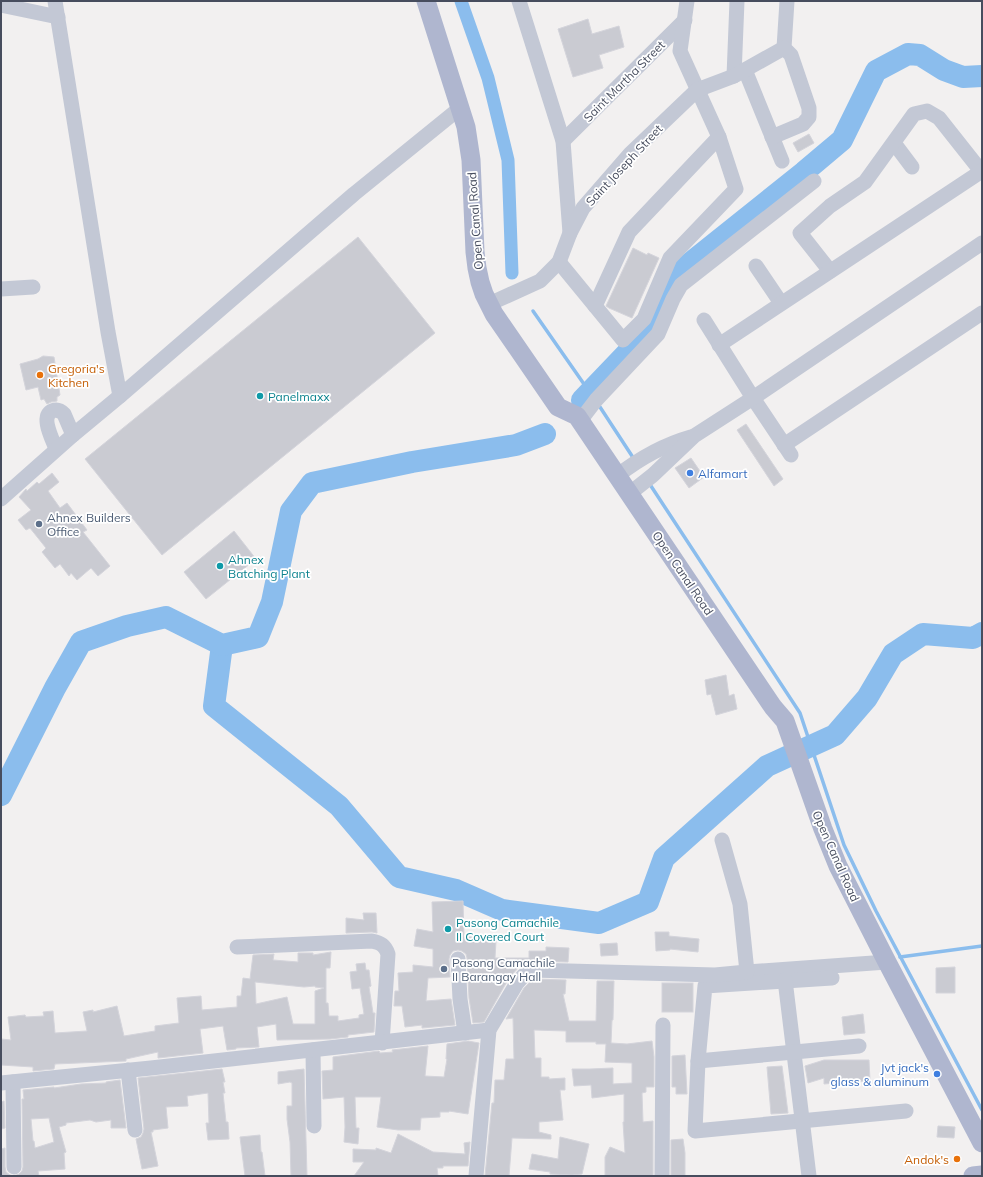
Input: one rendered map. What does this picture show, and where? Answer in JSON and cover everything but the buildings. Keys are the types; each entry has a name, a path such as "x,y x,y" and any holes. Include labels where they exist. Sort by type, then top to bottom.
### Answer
{"main road":[{"name":"Open Canal Road","path":"426,1 466,127 473,186 475,252 477,268 480,282 489,304 494,314 558,407 577,416 580,421 630,467 642,484 773,707 785,721 831,849 887,962 982,1143"},
{"path":"973,1176 982,1175"}],"street":[{"path":"55,1 108,332 120,396"},
{"path":"519,1 563,141 570,233"},
{"path":"560,262 623,340 644,319 670,258 736,189 719,137 680,50 687,1"},
{"path":"737,1 739,73 772,137 782,161"},
{"path":"772,137 803,124 809,117 809,108 791,55 784,48 787,1"},
{"path":"1,5 58,17"},
{"name":"Saint Martha Street","path":"563,141 685,20"},
{"name":"Saint Joseph Street","path":"489,304 540,280 560,262 570,233 583,208 630,154 697,90 739,73 784,48"},
{"path":"1,499 73,435 354,194 460,108"},
{"path":"720,345 781,303 830,271 982,171 939,118 927,111 914,114 865,182 830,206 800,233 830,271"},
{"path":"595,306 630,232 719,137"},
{"path":"894,143 912,166"},
{"path":"580,421 594,403 658,334 673,299 681,285 814,181"},
{"path":"642,484 674,442 694,436 753,398 982,243"},
{"path":"756,266 781,303"},
{"path":"1,289 33,287"},
{"path":"704,320 787,450 982,313"},
{"path":"56,450 46,421 50,413 56,410 62,412 73,435"},
{"path":"630,467 664,455"},
{"path":"722,840 740,904 747,972"},
{"path":"237,947 372,941 385,946 388,954 382,1043"},
{"path":"458,959 460,998 465,1033"},
{"path":"476,1176 489,1030 517,983 524,975 532,970 715,974 887,962"},
{"path":"832,978 705,986 698,1062 695,1130 906,1111"},
{"path":"785,980 809,1176"},
{"path":"662,1176 663,1025"},
{"path":"14,1167 7,1082 382,1043 489,1030"},
{"path":"698,1062 859,1046"},
{"path":"313,1050 314,1126"},
{"path":"128,1070 135,1130"}],"waterway":[{"path":"461,1 488,78 508,160 512,273"},
{"path":"582,400 648,331 674,276 842,140 876,71 908,54 920,55 944,70 963,77 982,76"},
{"path":"533,311 593,397"},
{"path":"598,404 634,459"},
{"path":"1,795 55,688 81,642 127,626 166,617 222,645 258,637 272,602 291,511 312,483 412,462 516,445 545,434"},
{"path":"649,483 800,713 844,845 876,911 982,1110"},
{"path":"802,750 835,735 867,698 893,654 923,634 973,638 982,633"},
{"path":"222,645 214,706 339,806 399,877 456,890 502,910 599,923 648,902 664,858 767,766 791,755"},
{"path":"900,957 982,946"}],"place":[{"name":"Gregoria's Kitchen","path":"40,375"},
{"name":"Panelmaxx","path":"260,396"},
{"name":"Alfamart","path":"690,473"},
{"name":"Ahnex Builders Office","path":"39,524"},
{"name":"Ahnex Batching Plant","path":"220,566"},
{"name":"Pasong Camachile II Covered Court","path":"448,929"},
{"name":"Pasong Camachile II Barangay Hall","path":"444,969"},
{"name":"Jvt jack's glass & aluminum","path":"937,1074"},
{"name":"Andok's","path":"957,1159"}]}
